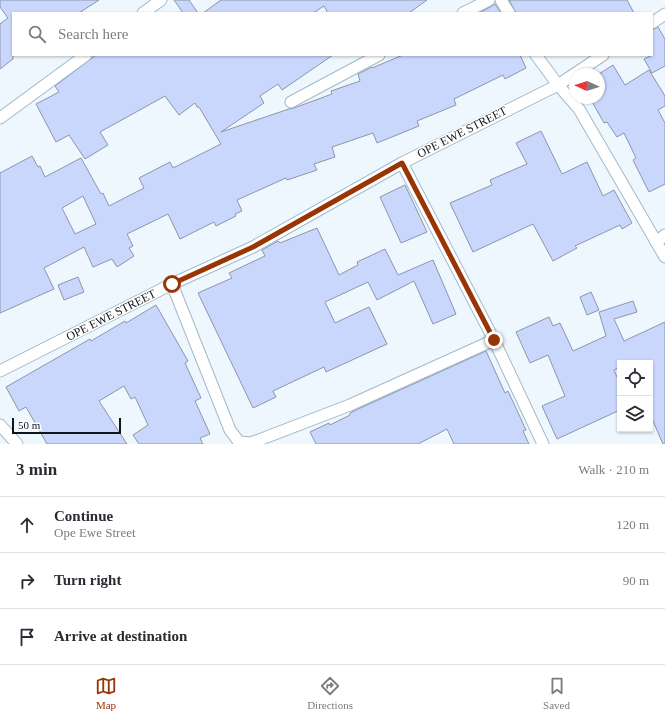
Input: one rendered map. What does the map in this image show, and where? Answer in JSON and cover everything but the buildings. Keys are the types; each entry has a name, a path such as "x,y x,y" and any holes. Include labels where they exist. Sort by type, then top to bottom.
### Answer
{"street":[{"path":"144,12 161,0"},
{"path":"465,12 489,0"},
{"path":"501,0 508,12"},
{"path":"653,22 665,14"},
{"path":"0,118 85,56"},
{"path":"291,102 377,56"},
{"path":"537,56 579,110 661,238 665,257"},
{"name":"OPE EWE STREET","path":"0,371 172,284 253,247 402,163 558,84 601,56"},
{"path":"402,163 494,340 543,444"},
{"path":"172,284 230,430 239,442 251,443 350,405 494,340"},
{"path":"0,426 17,444"}],"route":[{"path":"172,284 253,247 402,163 494,340"}]}
